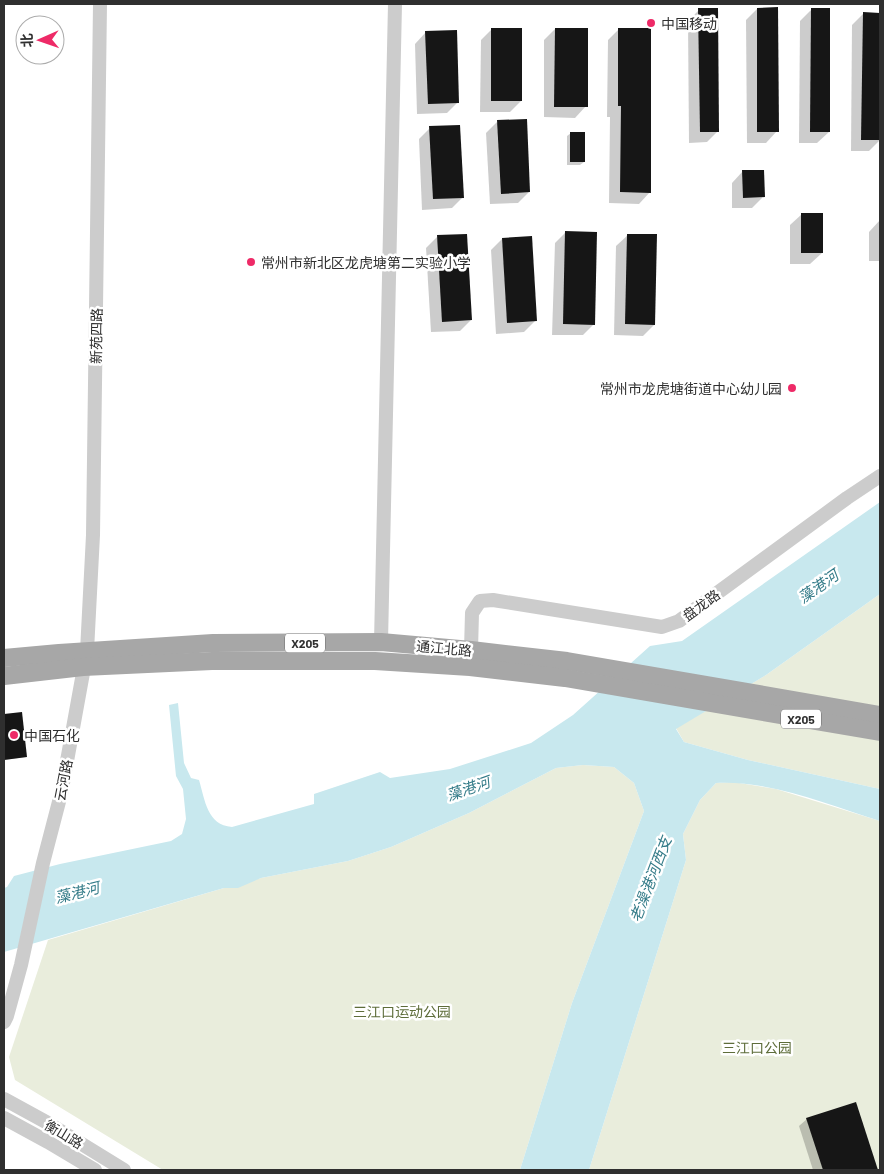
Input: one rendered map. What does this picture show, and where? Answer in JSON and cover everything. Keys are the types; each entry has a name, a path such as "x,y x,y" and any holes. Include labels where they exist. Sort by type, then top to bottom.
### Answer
{"main road":[{"name":"通江北路","path":"4,676 85,659 213,643 381,642 566,661 880,715"},
{"name":"通江北路","path":"4,658 212,662 375,661 470,667 586,682 880,732"}],"street":[{"name":"新苑四路","path":"85,659 94,525 100,4"},
{"path":"381,642 395,4"},
{"name":"盘龙路","path":"471,650 472,613 480,601 493,600 662,626 679,621 846,498 880,476"},
{"name":"云河路","path":"4,1022 21,965 43,863 61,794 85,659"},
{"name":"衡山路","path":"4,1099 46,1122 124,1170"},
{"name":"衡山路","path":"4,1118 95,1170"}],"green space":[{"path":"880,594 880,789 748,760 684,742 676,728 766,675"},
{"name":"三江口运动公园","path":"583,765 614,767 634,783 644,811 572,1003 520,1170 163,1170 15,1080 9,1057 48,940 224,888 261,878 348,861 391,847 469,813 556,768"},
{"name":"三江口公园","path":"733,782 776,789 880,821 880,1170 589,1170 686,860 683,834 700,800 716,783"}],"water":[{"path":"880,502 880,594 766,675 676,729 684,742 748,760 880,789 880,821 820,801 757,785 716,783 700,800 683,834 686,860 589,1170 520,1170 572,1003 644,811 634,783 614,767 583,765 556,768 469,813 391,847 348,861 261,878 238,888 224,888 4,952 4,888 7,887 14,876 60,864 171,841 182,834 186,819 183,789 176,776 169,705 178,703 184,763 191,778 199,780 205,803 212,817 217,822 232,827 314,804 314,794 380,772 390,778 450,769 531,743 573,715 650,646 682,641"}],"building":[{"path":"778,7 779,132 757,132 757,8"},
{"path":"698,8 718,8 719,132 700,132"},
{"path":"811,8 830,8 830,132 810,132"},
{"path":"863,12 880,13 880,140 861,140"},
{"path":"491,28 522,28 522,101 491,101"},
{"path":"555,28 588,28 588,107 554,107"},
{"path":"618,28 651,28 651,193 620,192 621,106 618,106"},
{"path":"457,30 459,103 428,104 425,31"},
{"path":"527,119 530,192 501,194 497,120"},
{"path":"460,125 464,198 433,199 429,126"},
{"path":"570,132 585,132 585,162 570,162"},
{"path":"742,170 764,170 765,197 743,198"},
{"path":"801,213 823,213 823,253 801,253"},
{"path":"565,231 597,232 595,325 563,324"},
{"path":"467,234 472,320 442,322 437,235"},
{"path":"627,234 657,234 655,325 625,324"},
{"path":"532,236 537,321 507,323 502,238"},
{"name":"中国石化","path":"22,712 27,757 4,760 4,714"},
{"path":"856,1102 878,1170 823,1170 806,1118"}],"place":[{"name":"中国移动","path":"651,23"},
{"name":"常州市新北区龙虎塘第二实验小学","path":"251,262"},
{"name":"常州市龙虎塘街道中心幼儿园","path":"792,388"},
{"name":"中国石化","path":"14,735"}],"water label":[{"name":"藻港河","path":"818,586"},
{"name":"藻港河","path":"468,788"},
{"name":"老澡港河西支","path":"650,879"},
{"name":"藻港河","path":"77,892"}]}
